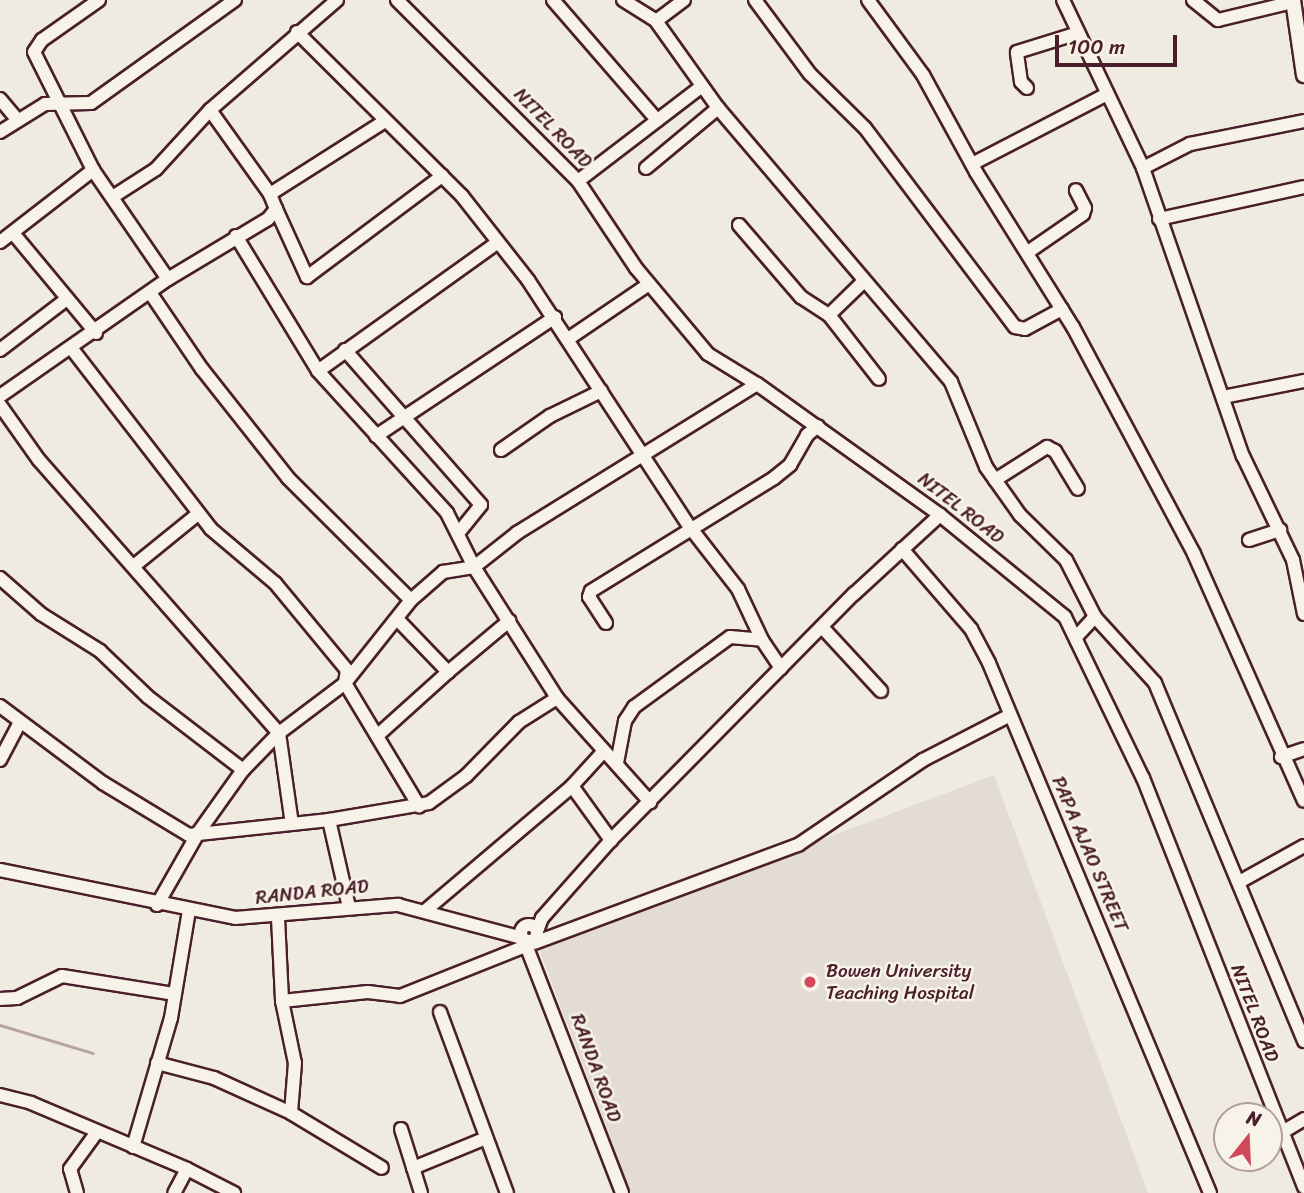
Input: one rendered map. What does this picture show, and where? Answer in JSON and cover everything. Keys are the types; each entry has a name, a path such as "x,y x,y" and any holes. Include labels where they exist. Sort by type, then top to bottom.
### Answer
{"main road":[{"path":"1293,1 1304,75"}],"street":[{"path":"99,0 36,46 36,57 93,170 114,196 168,279"},
{"path":"0,132 16,118 45,104 91,103 235,0"},
{"path":"114,196 156,169 210,110 337,0"},
{"name":"NITEL ROAD","path":"397,0 578,181 649,285 708,354 757,383 940,515 1053,605 1077,635 1143,778 1269,1102"},
{"path":"553,0 657,120"},
{"path":"623,0 656,20 718,108 951,382 978,451 995,480 1020,516 1066,560 1096,617 1155,683 1241,881 1304,1041"},
{"path":"656,20 684,0"},
{"path":"755,0 810,74 865,128 1015,327 1025,329 1062,309"},
{"path":"868,0 923,75 972,164 1062,309 1194,554 1281,757 1304,800"},
{"path":"1063,0 1143,168 1243,456 1293,560 1304,614"},
{"path":"1193,0 1218,20 1293,1"},
{"path":"297,32 442,176 498,242 555,317 689,526 738,589 762,640 781,668"},
{"path":"1027,88 1021,82 1017,52 1078,33"},
{"path":"578,181 701,87"},
{"path":"972,164 1107,94"},
{"path":"0,99 16,118"},
{"path":"646,168 718,108"},
{"path":"210,110 270,194 307,278 442,176"},
{"path":"270,194 385,121"},
{"path":"1143,168 1190,144 1304,121"},
{"path":"0,242 93,170"},
{"path":"1159,219 1304,187"},
{"path":"1028,252 1083,214 1085,208 1076,190"},
{"path":"0,396 96,333 168,279 268,219 276,209"},
{"path":"739,225 801,297 829,314 879,379"},
{"path":"13,233 96,333"},
{"path":"236,236 318,371 447,513 474,567 557,698 650,802"},
{"path":"318,371 498,242"},
{"path":"829,314 864,281"},
{"path":"568,339 649,285"},
{"path":"151,294 202,369 288,478 411,600"},
{"path":"0,350 67,299"},
{"path":"376,436 555,317"},
{"path":"72,349 218,536 275,583 347,670 345,683 419,806"},
{"path":"345,350 481,505 458,533"},
{"path":"1223,397 1304,381"},
{"path":"157,905 198,833 243,770 279,733 345,683 399,621 411,600 443,572 474,567 517,533 644,457 757,383"},
{"path":"501,450 550,416 601,391"},
{"path":"0,405 39,460 135,565 279,733 292,824"},
{"path":"606,623 588,593 689,526 774,478 790,465 807,435 818,426"},
{"path":"995,480 1046,447 1055,451 1078,489"},
{"path":"135,565 199,513"},
{"path":"530,938 542,918 611,840 822,627 940,515"},
{"path":"1249,540 1280,530"},
{"name":"PAPA AJAO STREET","path":"902,549 971,629 1010,715 1210,1193"},
{"path":"0,578 41,614 100,650 148,696 243,770"},
{"path":"1077,635 1096,617"},
{"path":"399,621 447,672"},
{"path":"378,735 447,672 509,621"},
{"path":"822,627 881,691"},
{"path":"617,763 625,721 634,707 730,637 762,640"},
{"path":"0,706 103,783 189,835 329,820 419,806 453,787 519,722 557,698"},
{"path":"282,1001 368,992 400,996 530,938 798,845 923,761 1010,715"},
{"path":"0,760 20,722"},
{"path":"1281,757 1304,749"},
{"path":"426,910 572,786 604,751"},
{"path":"572,786 611,840"},
{"path":"329,820 349,907"},
{"path":"1241,881 1304,846"},
{"name":"RANDA ROAD","path":"0,870 157,905 235,918 278,918 386,904 426,910 530,938 622,1193"},
{"path":"134,1147 174,994 189,911"},
{"path":"278,918 282,1001 295,1063 291,1113"},
{"path":"0,999 17,998 62,976 174,994"},
{"path":"440,1012 507,1193"},
{"path":"157,1063 214,1078 291,1113 382,1168"},
{"path":"2,1100 97,1132 187,1169 234,1193"},
{"path":"1283,1132 1304,1119"},
{"path":"401,1129 421,1193"},
{"path":"77,1193 70,1169 97,1132"},
{"path":"413,1168 486,1138"},
{"name":"NITEL ROAD","path":"1283,1138 1304,1187"},
{"path":"174,1193 187,1169"}],"shaded area":[{"name":"Bowen University Teaching Hospital","path":"994,775 1148,1193 631,1193 538,946"}],"waterway":[{"path":"0,1025 93,1053"}],"place":[{"name":"Bowen University Teaching Hospital","path":"810,982"}]}
